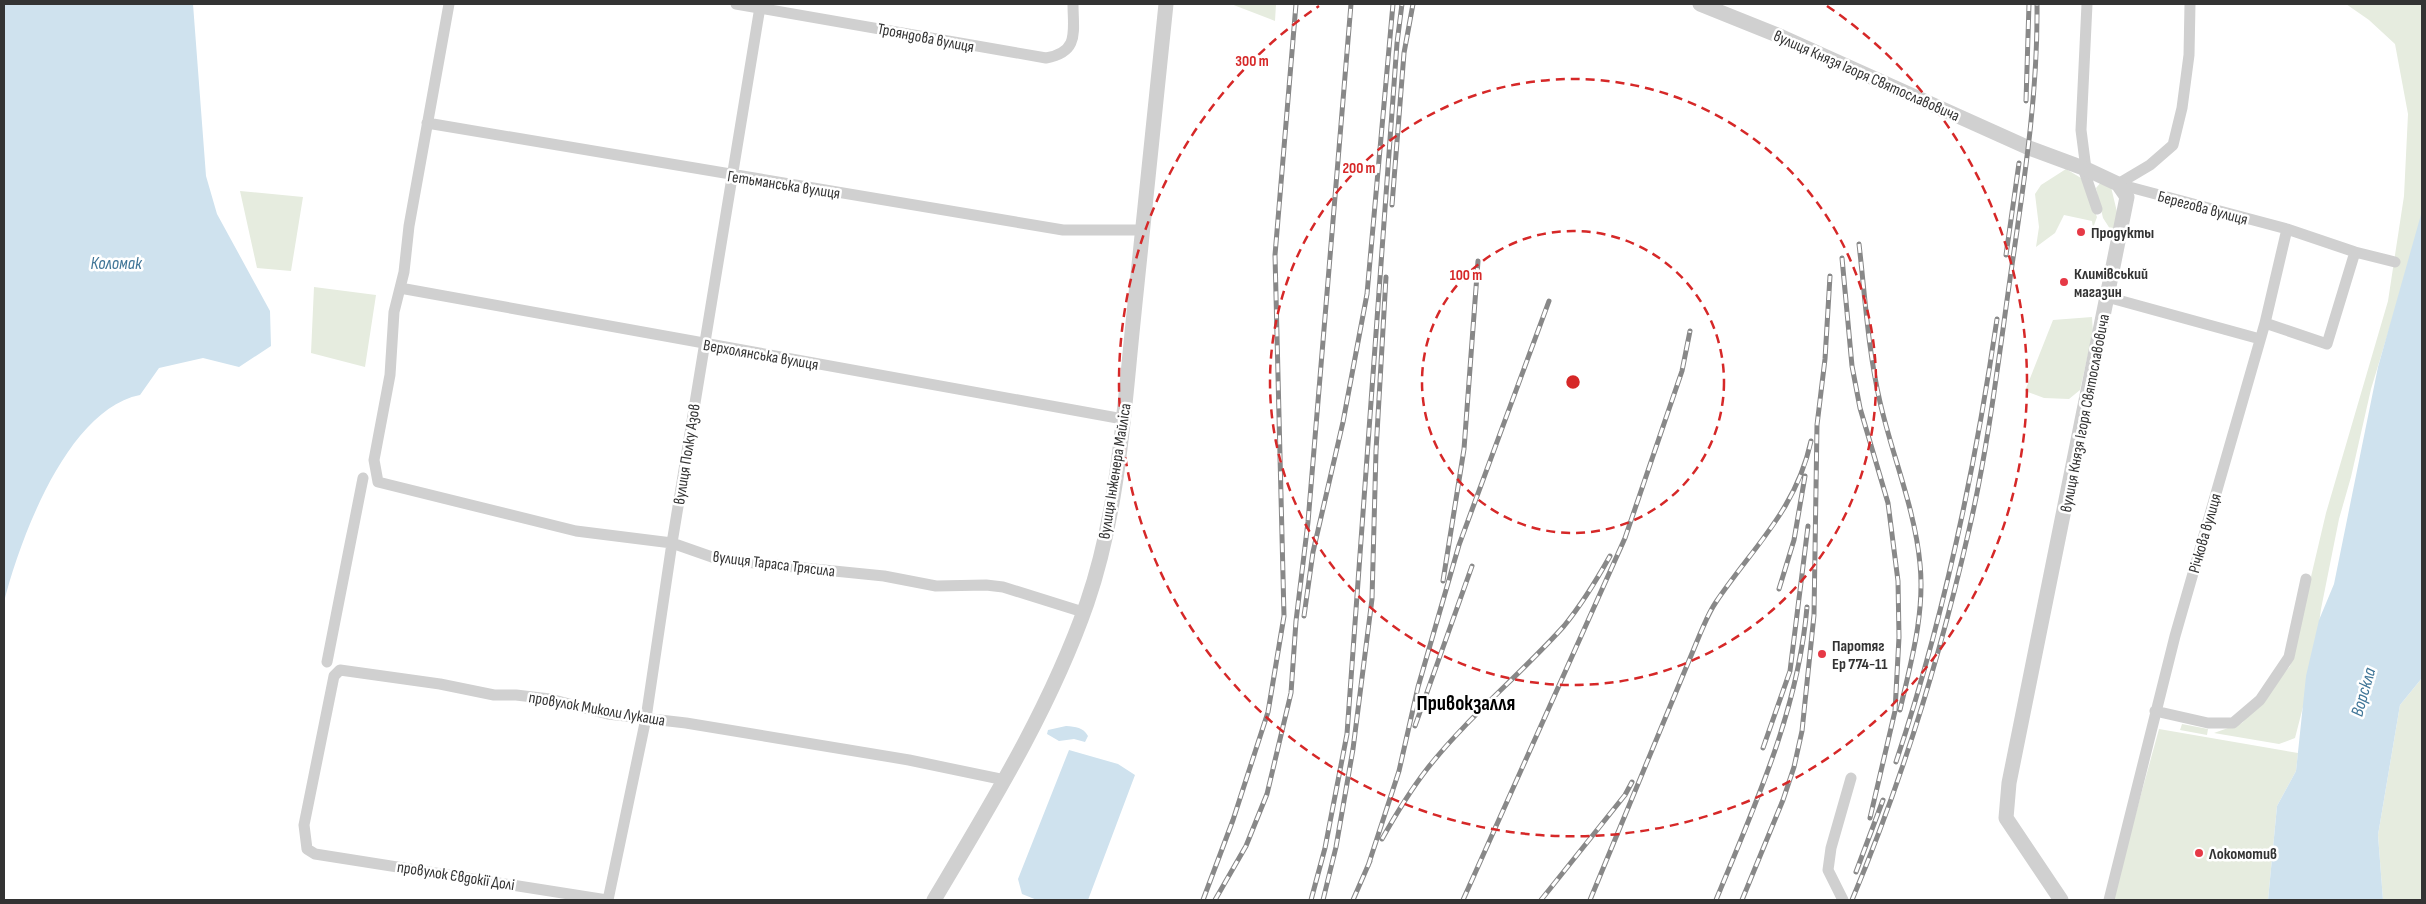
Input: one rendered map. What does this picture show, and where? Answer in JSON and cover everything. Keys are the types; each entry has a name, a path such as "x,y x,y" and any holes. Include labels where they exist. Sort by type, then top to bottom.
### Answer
{"street":[{"path":"400,288 404,272 409,226 449,4"},
{"name":"Трояндова вулиця","path":"736,4 1046,58 1057,56 1066,51 1071,44 1073,4"},
{"name":"вулиця Інженера Майліса","path":"934,900 1005,780 1056,682 1084,612 1108,523 1123,418 1166,4"},
{"path":"2087,4 2080,130 2085,168 2097,209"},
{"path":"2118,184 2150,165 2173,145 2182,108 2189,55 2190,4"},
{"name":"вулиця Князя Ігоря Святославовича","path":"1707,5 2028,148 2085,168 2118,184 2127,197 2009,783 2006,818 2061,900"},
{"name":"вулиця Полку Азов","path":"607,900 646,718 672,543 760,8"},
{"name":"Гетьманська вулиця","path":"427,124 1062,230 1142,230"},
{"name":"Берегова вулиця","path":"2118,184 2287,229 2355,252 2395,262"},
{"path":"2287,229 2265,323 2327,344 2355,252"},
{"name":"Верхолянська вулиця","path":"400,288 1123,418"},
{"name":"вулиця Тараса Трясила","path":"400,288 394,312 390,375 374,460 378,482 576,531 672,543 712,557 884,576 936,586 986,584 1003,587 1084,612"},
{"path":"2107,298 2260,339"},
{"name":"Річкова вулиця","path":"2109,900 2155,712 2265,323"},
{"path":"327,662 363,478"},
{"path":"2155,712 2208,723 2233,723 2260,700 2289,657 2306,579"},
{"name":"провулок Миколи Лукаша","path":"307,849 304,825 329,693 334,676 340,670 440,684 494,695 532,696 608,714 646,718 918,762 1005,780"},
{"path":"1843,900 1828,870 1831,848 1851,778"},
{"name":"провулок Євдокії Долі","path":"307,849 315,854 607,900"}],"shaded area":[{"path":"1231,4 1276,4 1275,21"},
{"path":"2346,4 2422,4 2422,221 2371,389 2351,477 2339,519 2321,609 2312,672 2295,738 2279,744 2214,733 2242,723 2290,666 2326,513 2388,301 2404,196 2408,114 2395,44 2369,20"},
{"path":"2066,169 2081,178 2097,217 2093,228 2092,221 2064,215 2055,233 2036,247 2039,227 2035,194 2041,185"},
{"path":"2102,181 2111,187 2117,212 2114,235 2103,218 2096,188"},
{"path":"240,191 303,197 291,271 257,268"},
{"path":"314,287 376,295 365,367 311,353"},
{"path":"2092,317 2093,332 2080,390 2069,399 2044,398 2025,391 2053,320"},
{"path":"2422,678 2422,900 2383,900 2378,835 2400,705"},
{"path":"2182,724 2208,729 2207,735 2180,730"},
{"name":"Локомотив","path":"2159,729 2298,753 2296,771 2277,806 2268,900 2112,900"}],"water":[{"name":"Коломак","path":"4,4 193,4 206,176 217,214 270,311 271,346 239,367 203,358 159,368 140,395 114,405 91,424 70,450 51,480 35,512 11,575 4,602"},
{"name":"Ворскла","path":"2422,211 2422,678 2400,705 2378,835 2383,900 2268,900 2277,806 2296,771 2306,676 2319,620 2334,584 2378,367"},
{"path":"1066,726 1076,727 1084,731 1088,736 1085,742 1074,739 1059,741 1047,734 1048,730"},
{"path":"1069,750 1118,764 1135,775 1088,900 1037,900 1022,894 1018,879"}],"railway":[{"path":"1203,900 1233,820 1268,712 1284,616 1275,255 1296,4"},
{"path":"1215,900 1246,846 1267,794 1291,693 1296,621 1308,522 1351,4"},
{"path":"1304,616 1313,552 1343,422 1367,294 1393,4"},
{"path":"1311,900 1325,848 1347,734 1397,43 1402,4"},
{"path":"1392,205 1404,53 1413,4"},
{"path":"2026,101 2029,4"},
{"path":"1852,900 1887,810 1918,718 1946,625 1976,499 1992,405 2025,177 2035,73 2037,4"},
{"path":"2006,255 2019,163"},
{"path":"1859,244 1876,382 1913,523 1920,564 1921,601 1919,619 1900,710"},
{"path":"1842,258 1852,366 1860,408 1888,503 1898,581 1899,637 1895,711 1870,818"},
{"path":"1443,581 1464,449 1478,261"},
{"path":"1742,900 1783,800 1794,767 1802,731 1814,615 1817,425 1825,359 1830,276"},
{"path":"1323,900 1336,847 1353,749 1372,599 1376,451 1386,277"},
{"path":"1368,866 1399,771 1418,687 1459,545 1549,301"},
{"path":"1896,762 1929,653 1956,543 1979,431 1997,319"},
{"path":"1463,900 1625,538 1682,371 1690,331"},
{"path":"1590,900 1707,618 1716,602 1784,508 1795,488 1811,441"},
{"path":"1779,589 1794,540 1805,476"},
{"path":"1763,748 1790,671 1808,526"},
{"path":"1382,839 1403,803 1427,769 1477,714 1564,626 1577,609 1610,556"},
{"path":"1415,726 1472,566"},
{"path":"1716,900 1760,793 1785,720 1802,646 1807,607"},
{"path":"1541,900 1625,795 1632,782"},
{"path":"1856,872 1883,800"},
{"path":"1353,900 1370,861"}],"place":[{"name":"Продукты","path":"2081,232"},
{"name":"Климівський магазин","path":"2064,282"},
{"name":"Паротяг Ер 774-11","path":"1822,654"},
{"name":"Локомотив","path":"2199,853"}],"district":[{"name":"Привокзалля","path":"1466,703"}]}
